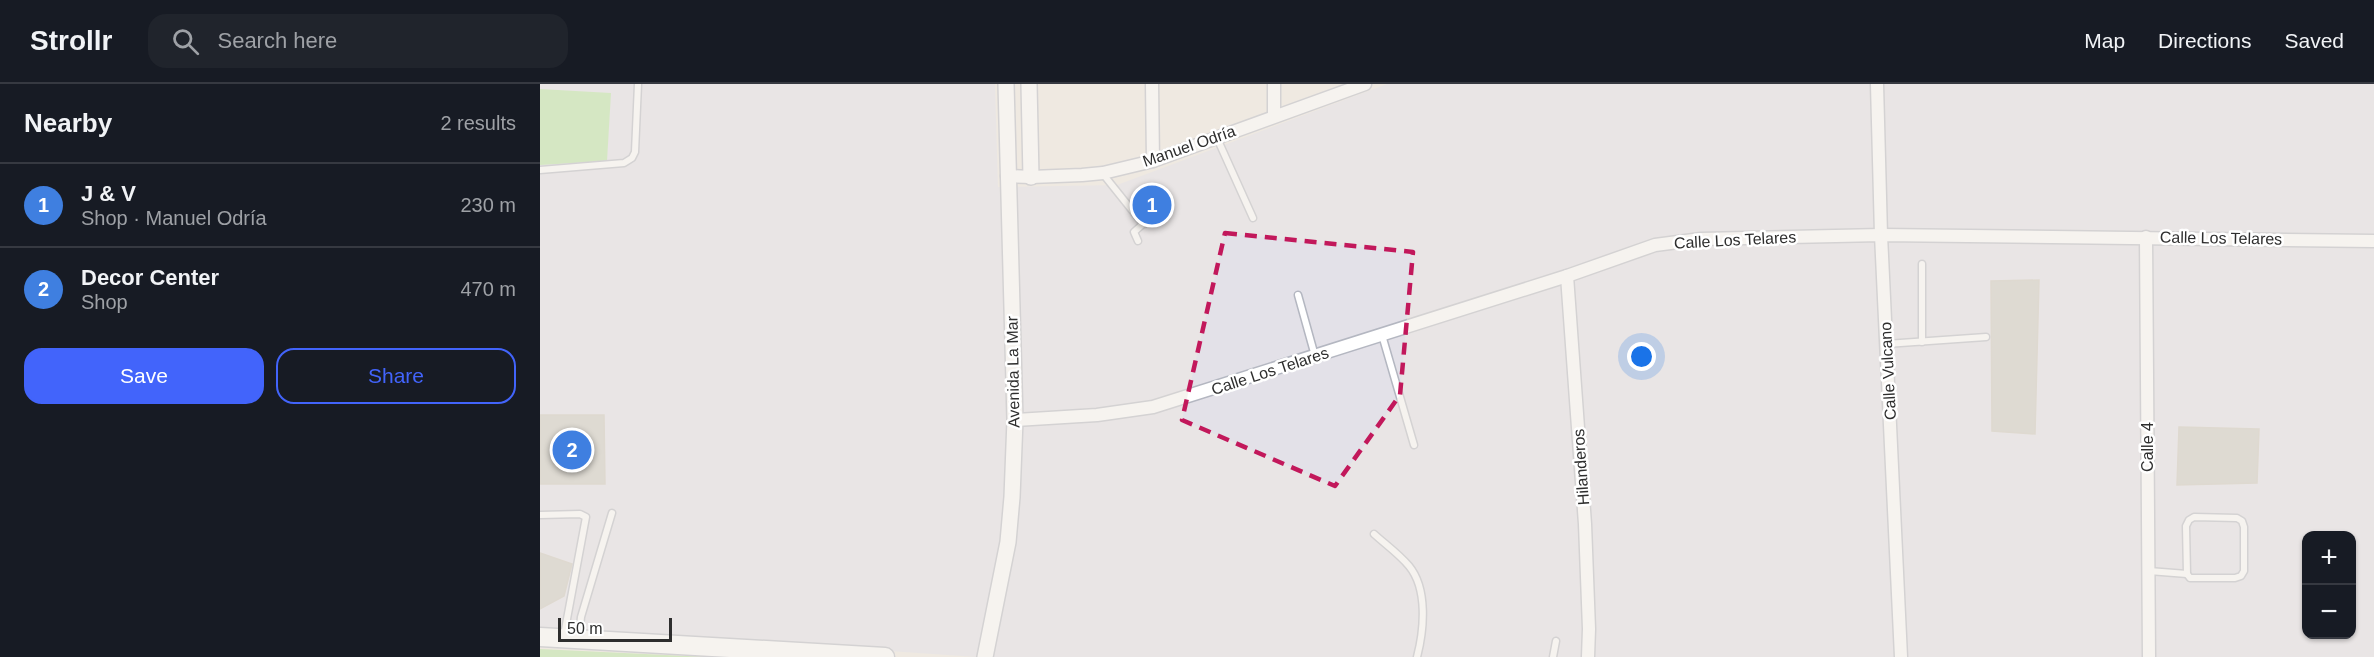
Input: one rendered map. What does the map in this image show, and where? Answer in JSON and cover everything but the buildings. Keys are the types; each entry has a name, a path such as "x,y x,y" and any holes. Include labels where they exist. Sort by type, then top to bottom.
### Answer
{"main road":[{"path":"540,628 568,638"},
{"path":"540,637 885,657"}],"street":[{"name":"Avenida La Mar","path":"985,657 1011,520 1015,420 1006,84"},
{"path":"1029,84 1030,177"},
{"path":"1152,84 1153,161"},
{"path":"1274,84 1275,115"},
{"name":"Manuel Odría","path":"1007,176 1103,173 1153,161 1365,84"},
{"name":"Calle Vulcano","path":"1877,84 1881,235 1901,657"},
{"name":"Calle Los Telares","path":"1015,420 1097,415 1153,407 1567,276 1655,245 1701,239 1881,235 2374,241"},
{"name":"Calle 4","path":"2146,237 2149,657"},
{"name":"Hilanderos","path":"1567,276 1585,524 1588,657"}],"lane":[{"path":"540,170 624,163 632,158 638,84"},
{"path":"1217,137 1252,218"},
{"path":"1103,173 1143,224"},
{"path":"1138,242 1134,232 1143,224 1161,221"},
{"path":"1922,264 1922,342"},
{"path":"1298,295 1315,357"},
{"path":"1382,335 1414,445"},
{"path":"1886,344 1986,337"},
{"path":"568,638 581,617 612,513"},
{"path":"540,515 580,514 586,517 568,638"},
{"path":"2148,571 2187,574 2193,580 2241,576 2244,571 2244,526 2241,521 2237,518 2194,517 2189,520 2186,526 2187,574"},
{"path":"1374,534 1409,566 1421,588 1421,642 1417,657"},
{"path":"1553,657 1556,641"}],"highlighted area":[{"path":"1225,233 1413,252 1400,395 1335,486 1182,420"}],"shaded area":[{"path":"540,84 995,84 998,187 1117,185 1387,84 2374,84 2374,657 976,657 701,638 540,630"}],"green space":[{"path":"540,89 611,93 607,161 540,165"},
{"path":"540,649 708,657 540,657"}],"place":[{"name":"J & V","path":"1152,205"},
{"name":"Decor Center","path":"572,450"}]}
